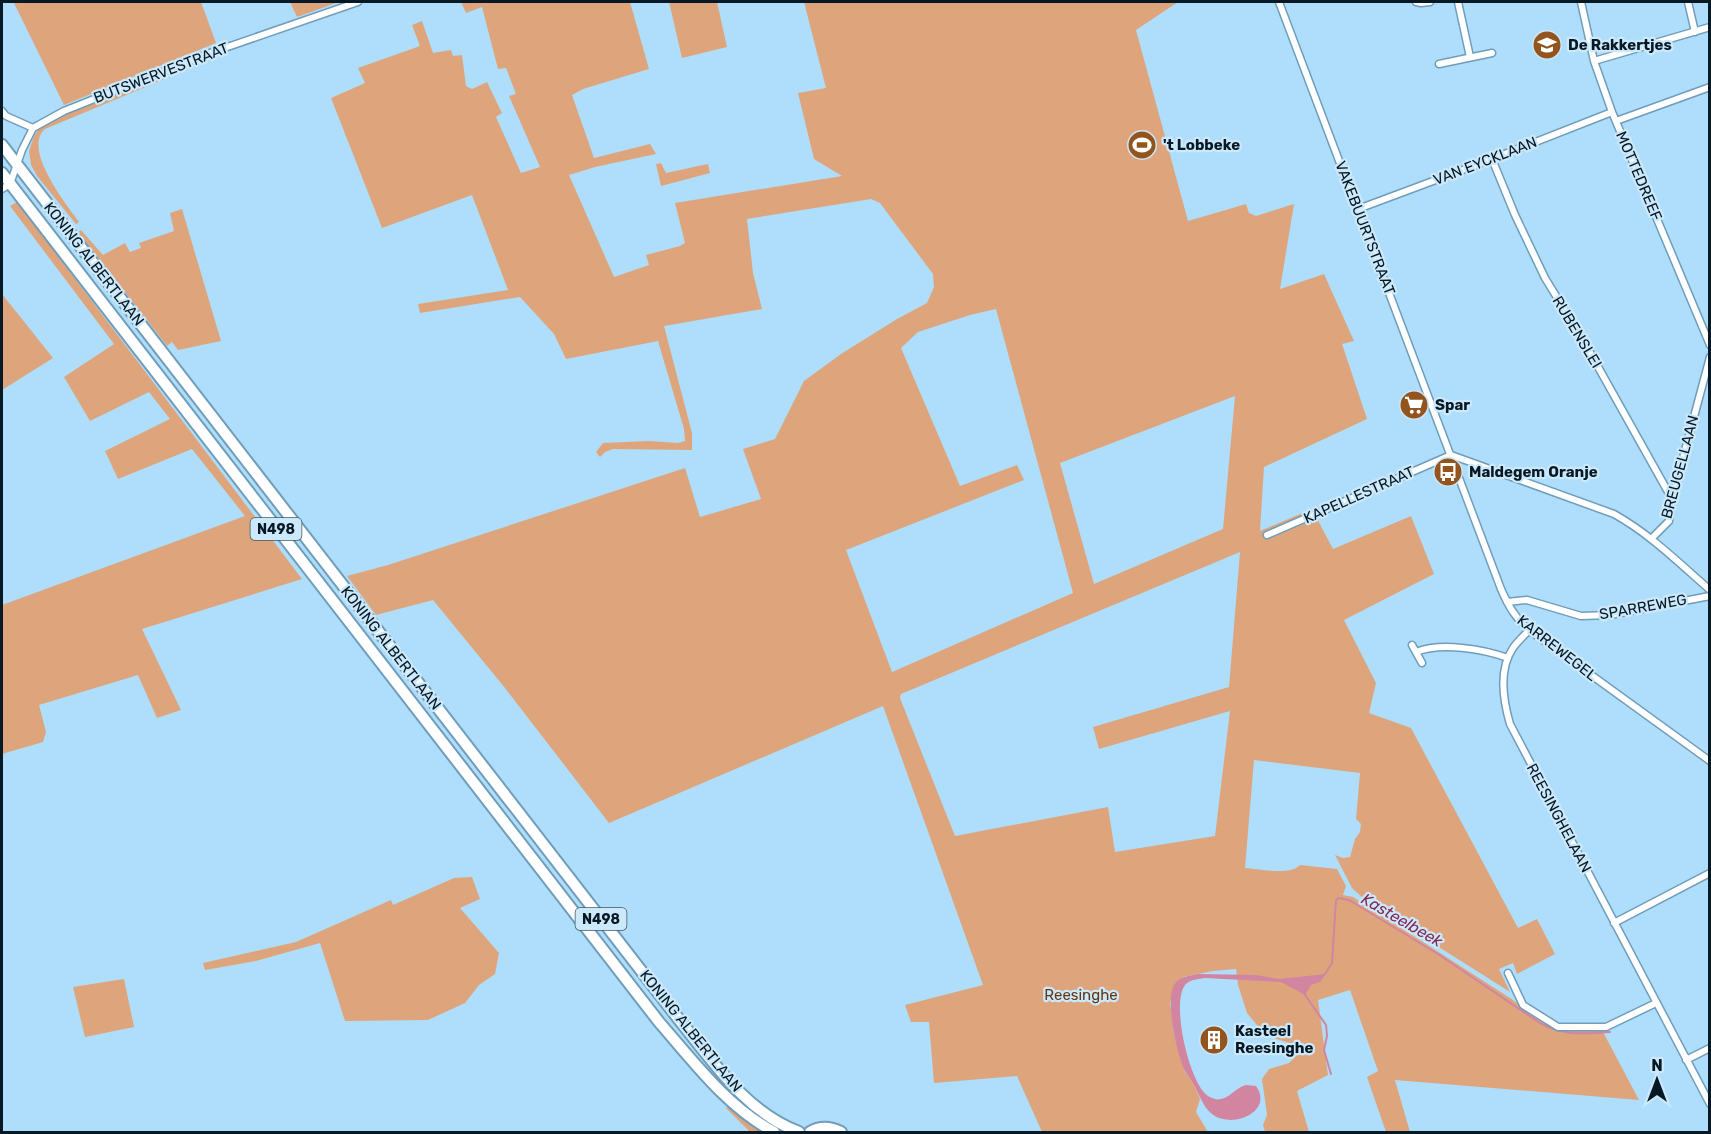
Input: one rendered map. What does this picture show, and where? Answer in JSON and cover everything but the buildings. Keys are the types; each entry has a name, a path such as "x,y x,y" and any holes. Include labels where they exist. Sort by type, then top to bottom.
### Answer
{"main road":[{"name":"KONING ALBERTLAAN","path":"2,145 703,1049 734,1086 760,1111 799,1132"},
{"name":"KONING ALBERTLAAN","path":"2,173 6,187 659,1022 728,1099 755,1122 774,1132"},
{"path":"810,1132 828,1128 841,1132"}],"street":[{"name":"BUTSWERVESTRAAT","path":"33,128 64,111 200,57 358,2"},
{"name":"VAKEBUURTSTRAAT","path":"1279,2 1451,455"},
{"path":"1416,2 1430,2"},
{"path":"1458,2 1470,57"},
{"name":"MOTTEDREEF","path":"1581,2 1594,61 1612,112 1710,345"},
{"path":"1688,2 1695,32"},
{"path":"1594,61 1710,27"},
{"path":"1438,64 1492,53"},
{"path":"1616,121 1710,87"},
{"path":"2,111 6,117 33,128 6,187"},
{"name":"VAN EYCKLAAN","path":"1358,209 1612,112"},
{"name":"RUBENSLEI","path":"1492,159 1545,278 1583,340 1672,499"},
{"name":"BREUGELLAAN","path":"1651,539 1669,521 1672,499 1710,357"},
{"path":"1451,455 1614,514 1651,539 1710,590"},
{"name":"KAPELLESTRAAT","path":"1267,535 1451,455"},
{"name":"KARREWEGEL","path":"1451,455 1507,602 1521,622 1710,761"},
{"name":"SPARREWEG","path":"1507,602 1527,600 1581,616 1610,615 1710,596"},
{"name":"REESINGHELAAN","path":"1529,630 1512,650 1504,676 1503,694 1510,724 1710,1104"},
{"path":"1422,663 1414,649 1438,646 1496,654 1508,658"},
{"path":"1614,923 1710,873"},
{"path":"1508,973 1523,1005 1558,1027 1606,1027 1656,1003"},
{"path":"1686,1060 1710,1048"}],"green space":[{"path":"201,2 216,43 64,105 14,3"},
{"path":"290,2 339,2 297,17"},
{"name":"Reesinghe","path":"461,2 630,2 649,69 583,89 572,95 594,158 650,144 656,154 569,175 614,277 649,265 646,255 685,243 675,203 842,176 814,159 798,93 826,88 804,2 1178,2 1136,30 1188,221 1246,204 1249,213 1256,216 1294,204 1280,289 1324,274 1354,341 1342,344 1367,419 1264,467 1260,531 1312,509 1333,549 1411,516 1434,574 1344,620 1376,683 1369,713 1411,728 1518,928 1537,919 1555,954 1517,974 1513,963 1499,969 1510,992 1366,901 1352,888 1335,855 1343,858 1350,857 1355,839 1360,832 1361,824 1356,819 1360,773 1254,760 1245,868 1282,871 1300,865 1337,869 1346,886 1343,895 1353,897 1510,998 1549,1026 1560,1030 1602,1030 1639,1100 1395,1080 1410,1132 1386,1132 1367,1077 1378,1071 1350,990 1318,1000 1328,1075 1297,1091 1309,1132 1265,1132 1263,1125 1267,1115 1262,1079 1269,1069 1289,1063 1297,1055 1295,1047 1289,1043 1265,1035 1247,1013 1238,985 1236,969 1183,977 1170,1002 1174,1034 1185,1072 1193,1082 1200,1099 1196,1112 1208,1132 1042,1132 1017,1076 934,1083 929,1022 911,1022 905,1005 983,985 883,706 609,823 505,688 433,600 376,615 347,576 388,565 685,468 700,517 761,499 743,449 775,439 804,381 841,354 927,303 934,287 933,274 880,203 871,199 747,219 753,273 762,309 664,326 692,433 692,450 613,449 600,457 596,452 603,443 649,441 678,443 685,441 684,429 658,341 566,359 554,334 520,297 420,313 418,304 508,290 472,195 382,228 331,98 365,83 358,68 420,46 412,25 422,21 433,53 451,50 453,56 462,55 466,86 472,89 487,82 502,113 496,117 521,173 540,167 509,96 516,94 506,68 498,69 482,7 466,13","holes":["996,309 1073,593 892,672 846,550 1024,480 1017,465 960,486 901,348 918,332","1235,396 1223,529 1094,584 1060,463","1240,552 1229,687 1093,727 1099,749 1230,711 1215,836 1115,852 1108,807 955,836 900,698 901,694"]},
{"path":"669,2 717,2 727,47 682,58"},
{"path":"165,75 167,78 45,129 39,138 42,162 48,176 79,222 76,224 37,176 31,165 29,151 34,136 38,130 65,114"},
{"path":"661,163 666,173 708,164 710,173 661,186 656,164"},
{"path":"17,202 302,579 142,629 181,710 157,718 138,675 39,705 46,732 43,742 2,754 2,605 245,516 192,449 118,479 105,451 170,419 149,392 90,421 64,377 114,344 10,206"},
{"path":"182,209 221,341 178,350 172,342 167,346 78,232 81,230 103,255 125,243 130,252 141,248 139,243 174,231 170,213"},
{"path":"2,294 53,358 2,390"},
{"path":"472,877 480,899 460,908 499,953 495,974 479,985 465,1003 428,1020 345,1021 320,943 256,961 205,970 203,963 296,942 391,900 393,905 454,878"},
{"path":"124,979 134,1027 85,1037 73,987"},
{"path":"730,1105 765,1132 749,1132 726,1108"}],"shaded area":[{"path":"1198,974 1256,975 1279,979 1326,974 1320,982 1311,985 1305,995 1281,982 1205,978 1187,983 1182,991 1180,1005 1184,1040 1188,1059 1201,1088 1208,1096 1219,1099 1246,1085 1256,1086 1260,1095 1260,1103 1256,1110 1240,1119 1221,1118 1209,1111 1185,1071 1179,1053 1171,1015 1172,993 1174,985 1179,980"}],"waterway":[{"name":"Kasteelbeek","path":"1325,974 1332,963 1336,900 1339,898 1349,900 1438,954 1540,1023 1566,1032 1610,1032"},
{"name":"Kasteelbeek","path":"1305,995 1326,1025 1327,1036 1324,1050 1331,1074"}],"place":[{"name":"De Rakkertjes","path":"1547,45"},
{"name":"'t Lobbeke","path":"1142,145"},
{"name":"Spar","path":"1414,405"},
{"name":"Maldegem Oranje","path":"1448,472"},
{"name":"Kasteel Reesinghe","path":"1214,1040"}]}
